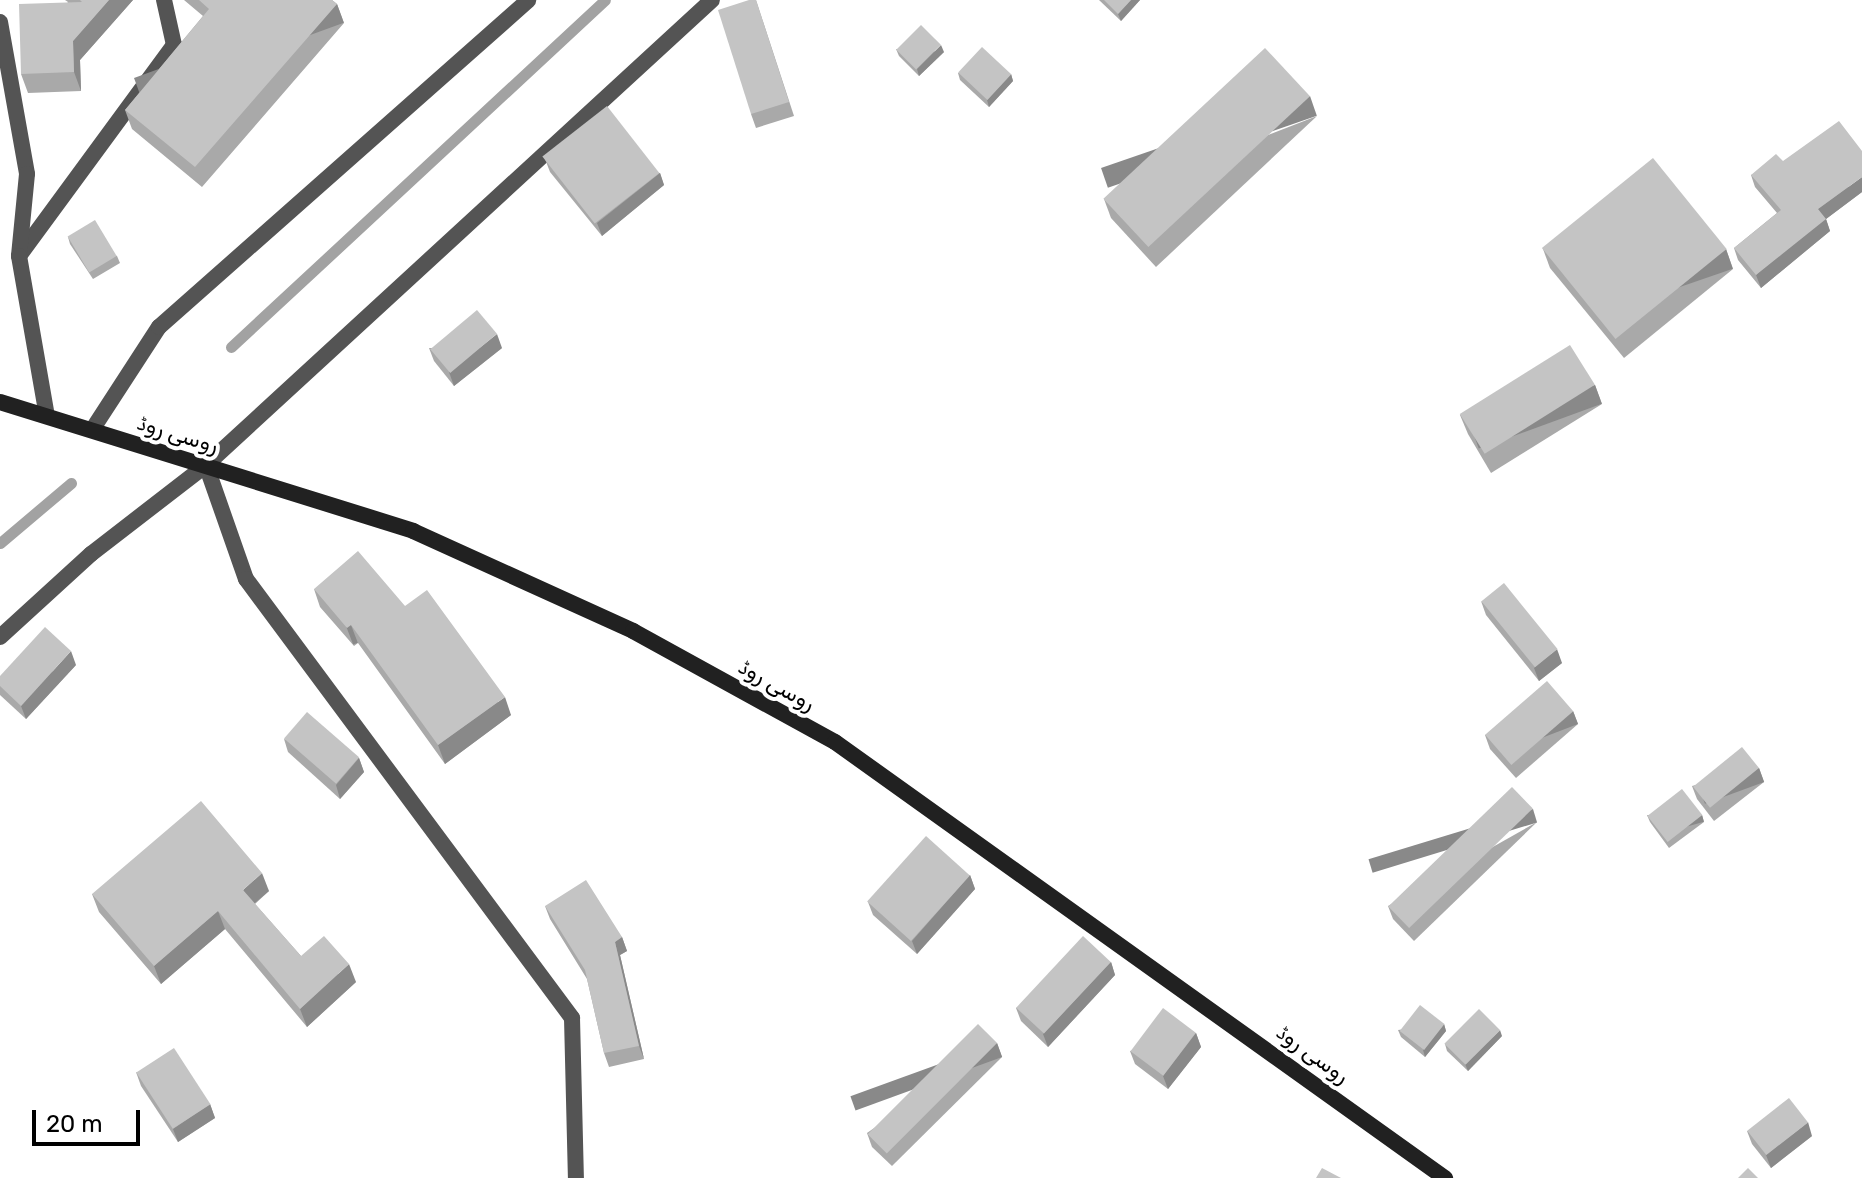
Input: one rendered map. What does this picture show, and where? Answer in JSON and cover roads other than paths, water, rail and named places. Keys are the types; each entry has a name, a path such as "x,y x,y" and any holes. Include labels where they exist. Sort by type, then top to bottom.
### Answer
{"main road":[{"name":"روسی روڈ","path":"2,406 47,416 413,531 633,631 835,742 1445,1178"}],"street":[{"path":"19,256 174,45 164,0"},
{"path":"92,430 159,327 528,0"},
{"path":"0,637 91,554 206,465 712,0"},
{"path":"0,22 27,174 19,256 47,416"},
{"path":"206,465 246,579 572,1018 576,1178"}],"waterway":[{"path":"231,347 605,0"},
{"path":"0,543 71,483"}]}
